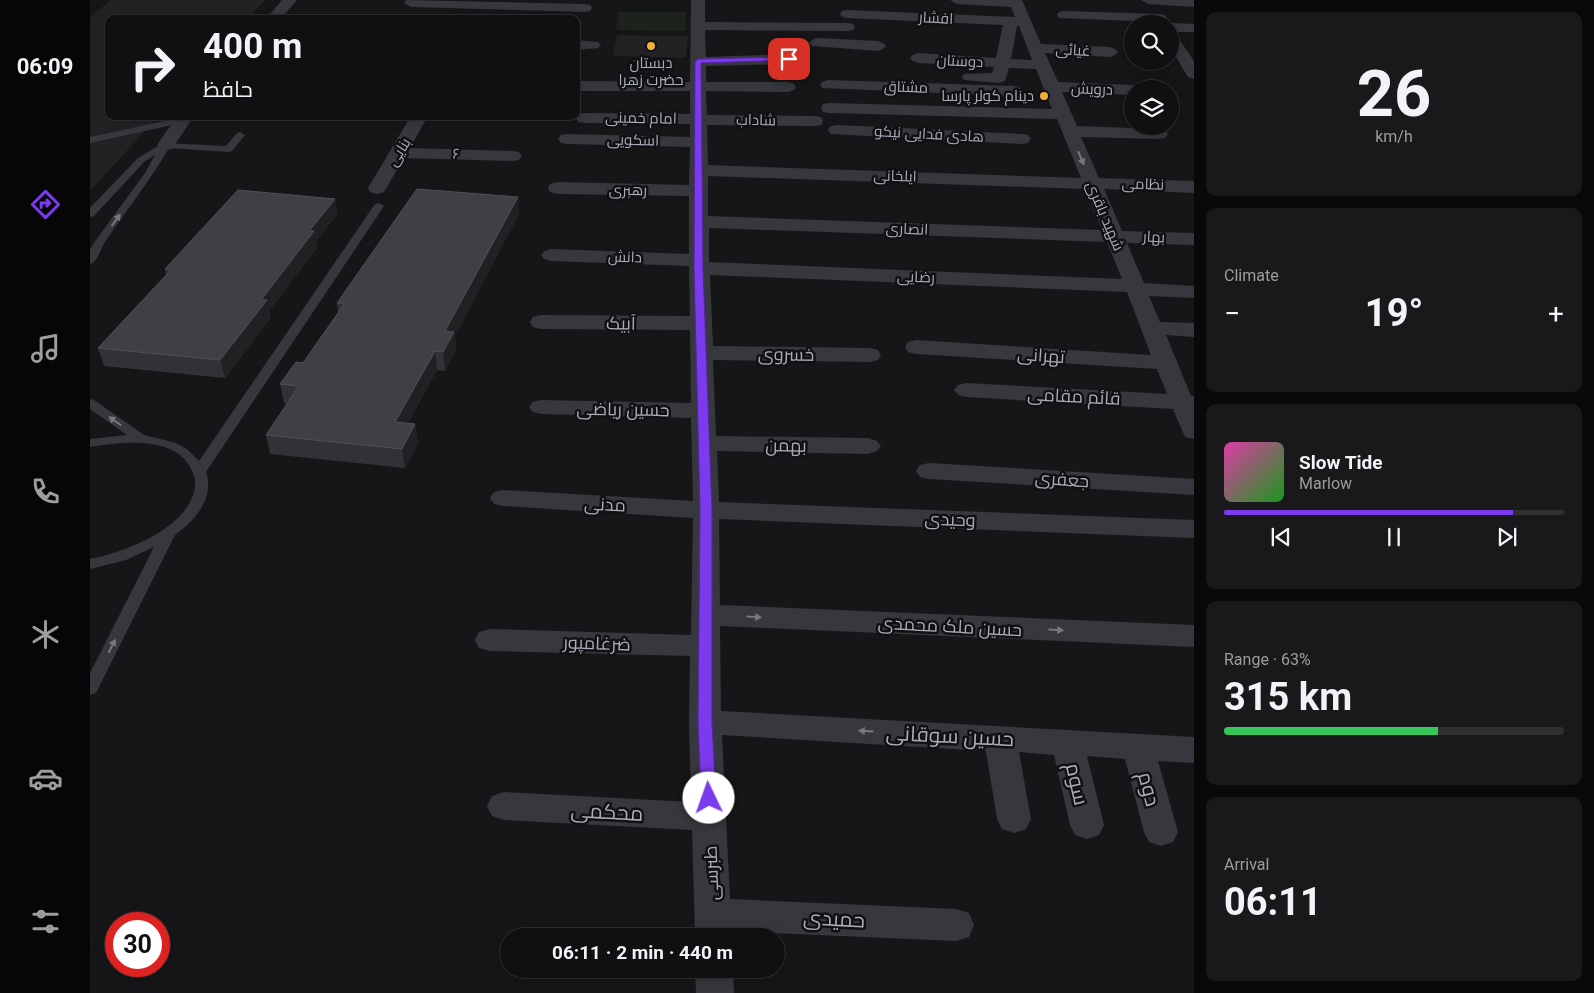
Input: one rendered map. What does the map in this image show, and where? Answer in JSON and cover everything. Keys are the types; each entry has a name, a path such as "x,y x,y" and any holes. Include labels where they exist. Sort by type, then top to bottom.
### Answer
{"street":[{"path":"277,15 290,0"},
{"name":"طبرسی","path":"698,0 699,264 706,510 705,722 713,925"},
{"path":"957,0 1016,1"},
{"path":"1080,0 1088,16"},
{"path":"1148,0 1194,3"},
{"path":"1148,0 1158,15"},
{"name":"شهید باقری","path":"1016,1 1018,22 1039,57 1114,235 1165,363 1188,402 1194,432"},
{"path":"411,3 480,8 585,8"},
{"path":"830,11 846,13"},
{"path":"698,26 846,13"},
{"path":"846,13 849,45"},
{"name":"افشار","path":"846,13 1018,22"},
{"path":"1064,15 1088,16 1124,22"},
{"name":"دوستان","path":"882,72 999,78 1002,63 1018,22"},
{"path":"1179,29 1194,28"},
{"path":"1179,35 1194,42"},
{"path":"813,43 878,46"},
{"path":"580,45 593,45"},
{"path":"1179,49 1194,74"},
{"name":"غیائی","path":"1039,57 1110,52"},
{"name":"دوستان","path":"918,58 1002,63 1039,57"},
{"path":"698,62 789,59"},
{"name":"مشتاق","path":"828,84 1014,91"},
{"path":"580,86 788,87"},
{"path":"931,88 929,110 935,134"},
{"name":"درویش","path":"1051,88 1124,90"},
{"path":"829,108 929,110 1124,130"},
{"name":"امام خمینی","path":"584,118 698,130"},
{"path":"166,145 183,120"},
{"name":"بنایی","path":"377,188 418,120"},
{"name":"شاداب","path":"698,130 815,121"},
{"name":"اسکویی","path":"567,139 698,130"},
{"name":"هادی فدایی نیکو","path":"837,130 1022,139"},
{"name":"۶","path":"399,152 513,156"},
{"name":"ایلخانی","path":"698,181 1091,182"},
{"name":"رهبری","path":"557,188 698,181"},
{"name":"نظامی","path":"1091,182 1194,187"},
{"name":"انصاری","path":"699,222 1114,235"},
{"name":"بهار","path":"1114,235 1194,239"},
{"name":"دانش","path":"551,255 699,264"},
{"name":"رضایی","path":"699,264 1194,292"},
{"name":"آبیک","path":"540,322 701,323"},
{"path":"1151,328 1194,330"},
{"name":"تهرانی","path":"916,348 1165,363"},
{"name":"خسروی","path":"703,353 870,356"},
{"name":"قائم مقامی","path":"966,390 1188,402"},
{"name":"حسین ریاضی","path":"541,407 704,411"},
{"name":"بهمن","path":"705,443 868,446"},
{"name":"جعفری","path":"929,471 1194,487"},
{"name":"مدنی","path":"503,498 706,510"},
{"name":"وحیدی","path":"706,510 1194,530"},
{"name":"حسین ملک محمدی","path":"705,615 1194,636"},
{"name":"ضرغامپور","path":"490,640 704,646"},
{"name":"حسین سوقانی","path":"705,722 1194,750"},
{"path":"1000,739 1014,819"},
{"name":"سوم","path":"1068,743 1087,825"},
{"name":"دوم","path":"1138,747 1161,832"},
{"name":"محکمی","path":"504,806 710,817"},
{"name":"حمیدی","path":"713,925 956,925"},
{"path":"714,978 715,993"}],"lane":[{"path":"90,140 175,120"},
{"path":"90,214 141,160 166,145 229,150 240,134"},
{"path":"90,261 98,244 149,174 166,145"},
{"path":"200,470 379,206"},
{"path":"90,403 141,439"},
{"path":"90,443 109,439 141,439 167,444 188,455 200,470 202,490 191,512 168,534 138,551 90,564"},
{"path":"90,689 168,534"}],"shaded area":[{"path":"111,0 265,0 252,15 105,15 105,120 155,120 90,191 90,17"},
{"path":"619,12 686,12 686,31 616,30"},
{"name":"دبستان حضرت زهرا","path":"617,35 688,36 686,58 613,56"}],"building":[{"path":"417,189 518,197 445,331 454,332 443,352 435,351 395,422 415,424 402,449 266,435 299,386 280,384 296,362 303,363 345,303 337,303"},
{"path":"238,190 335,199 309,231 314,231 261,300 267,300 220,360 98,348 171,270 165,269"}],"place":[{"name":"دبستان حضرت زهرا","path":"651,46"},
{"name":"دینام کولر پارسا","path":"1044,96"}],"route":[{"path":"709,798 705,722 706,510 703,353 699,268 698,62 789,59"}]}
